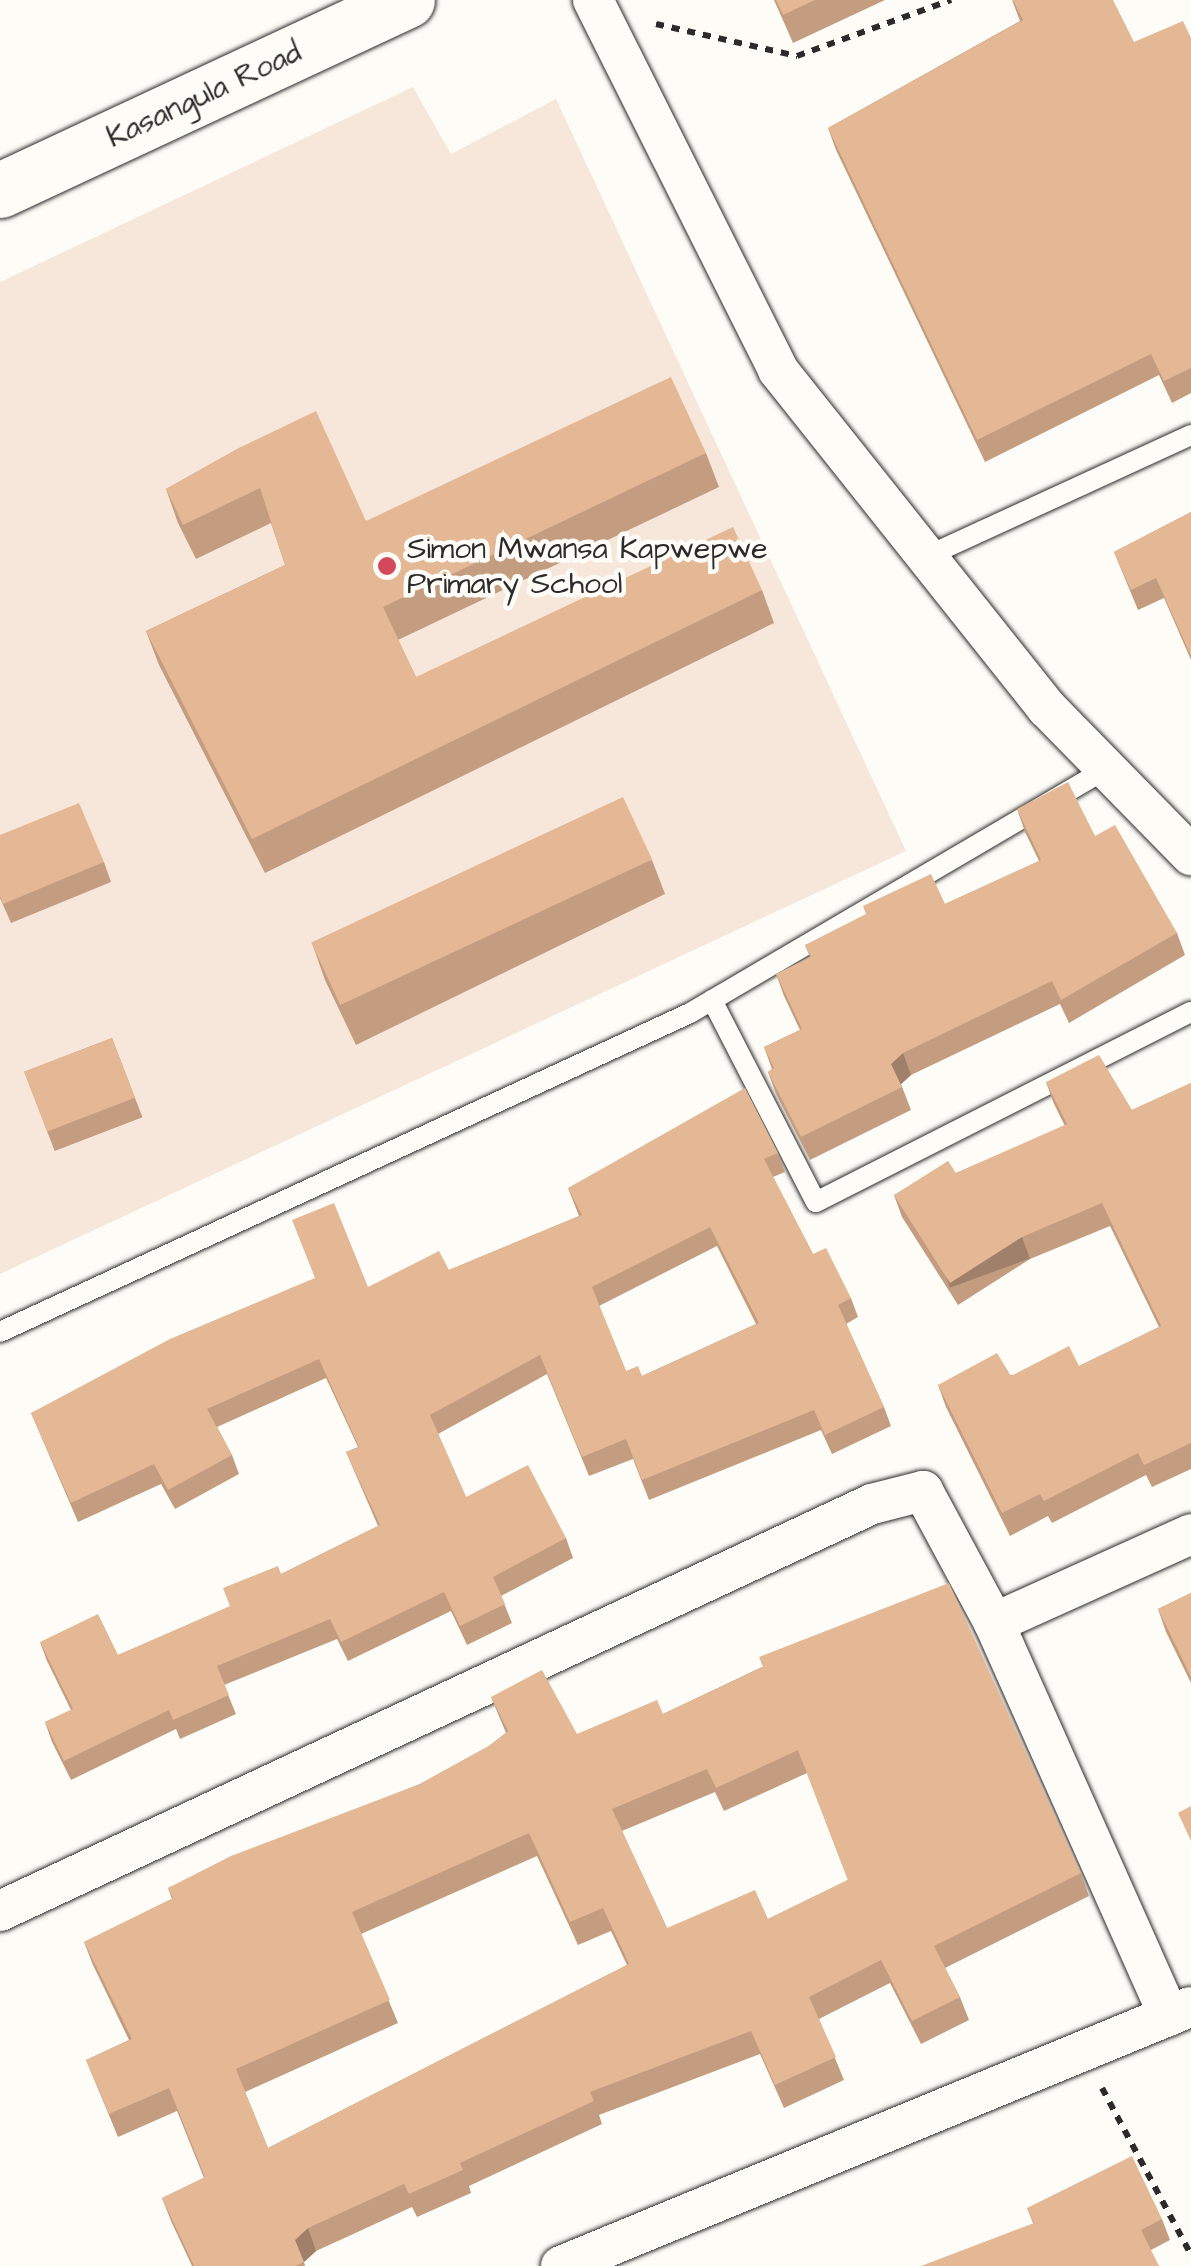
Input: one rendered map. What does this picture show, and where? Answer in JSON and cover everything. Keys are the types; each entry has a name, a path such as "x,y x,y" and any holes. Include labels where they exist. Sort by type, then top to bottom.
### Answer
{"main road":[{"name":"Kasangula Road","path":"0,190 407,0"}],"street":[{"path":"596,7 778,370 932,554 1102,771 1191,855"},
{"path":"0,1910 872,1504 924,1491 994,1623 1180,2011 561,2266"},
{"path":"994,1623 1191,1534"}],"lane":[{"path":"932,554 1191,435"},
{"path":"0,1332 712,1000 1102,771"},
{"path":"712,1000 816,1202 1191,1012"}],"path":[{"path":"596,7 797,56 951,0"},
{"path":"1083,2052 1191,2255"}],"shaded area":[{"name":"Simon Mwansa Kapwepwe Primary School","path":"413,87 451,154 556,99 906,851 0,1274 0,282"}],"building":[{"path":"776,0 815,0 783,15"},
{"path":"1013,0 1113,0 1134,42 1183,21 1191,38 1191,368 1164,381 1151,354 977,440 828,128 1023,20"},
{"path":"671,377 706,453 383,607 416,677 733,527 762,590 252,839 146,631 285,565 260,488 183,525 166,489 316,411 366,521"},
{"path":"1191,512 1191,656 1156,578 1131,590 1114,552"},
{"path":"1068,782 1095,836 1115,825 1177,933 1061,1000 1052,981 903,1053 891,1064 902,1087 801,1137 768,1072 774,1068 764,1047 802,1029 776,974 811,957 805,945 866,914 863,906 931,874 945,904 1041,860 1017,809"},
{"path":"623,797 652,860 340,1005 311,942"},
{"path":"79,803 104,862 3,904 0,835"},
{"path":"112,1038 135,1098 47,1131 24,1072"},
{"path":"1099,1055 1132,1110 1191,1083 1191,1443 1144,1465 1138,1453 1044,1501 1040,1494 1002,1513 938,1385 997,1353 1011,1376 1069,1346 1079,1366 1161,1326 1102,1203 1022,1237 950,1283 894,1195 948,1161 956,1173 1067,1124 1046,1082"},
{"path":"745,1088 778,1153 764,1159 813,1254 826,1248 851,1298 838,1305 884,1407 825,1435 814,1410 642,1480 626,1439 582,1457 540,1355 430,1415 466,1497 528,1465 566,1538 493,1577 505,1604 460,1626 444,1592 341,1642 330,1619 217,1666 229,1695 173,1720 169,1710 64,1761 45,1722 73,1709 40,1642 98,1614 118,1655 230,1606 223,1588 278,1566 281,1574 380,1525 346,1452 359,1447 319,1359 207,1409 232,1455 168,1490 154,1464 71,1503 31,1413 170,1339 315,1278 292,1220 334,1203 368,1287 439,1251 449,1270 582,1215 568,1188","holes":["710,1227 759,1323 642,1376 638,1366 626,1371 592,1287"]},
{"path":"949,1583 1081,1873 934,1946 960,1997 912,2021 881,1960 809,1997 836,2057 775,2085 751,2031 590,2092 594,2101 460,2163 463,2170 409,2194 404,2184 308,2228 295,2240 304,2262 295,2266 194,2266 162,2198 205,2177 169,2088 109,2114 86,2060 132,2039 84,1942 173,1898 168,1888 231,1856 420,1784 489,1746 508,1731 491,1697 542,1670 577,1734 657,1700 663,1714 763,1667 759,1657","holes":["798,1750 848,1880 768,1919 755,1890 667,1928 612,1809 707,1769 716,1788","529,1833 570,1922 603,1908 629,1964 268,2148 236,2069 390,2000 352,1912"]},
{"path":"1191,1593 1191,1677 1158,1609"},
{"path":"1191,1806 1191,1841 1178,1813"},
{"path":"1132,2156 1162,2219 1141,2230 1159,2266 921,2266 1034,2223 1027,2208"}],"place":[{"name":"Simon Mwansa Kapwepwe Primary School","path":"387,566"}]}
